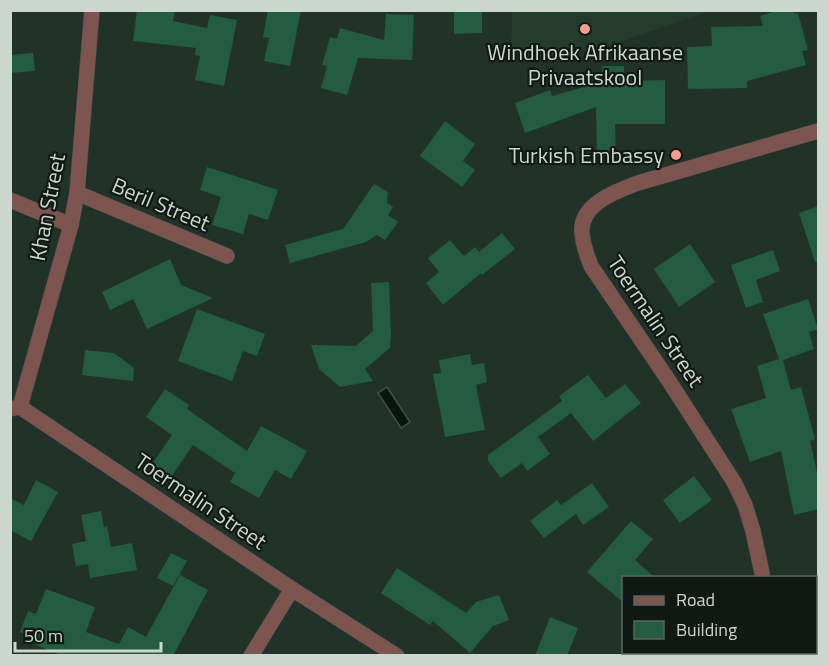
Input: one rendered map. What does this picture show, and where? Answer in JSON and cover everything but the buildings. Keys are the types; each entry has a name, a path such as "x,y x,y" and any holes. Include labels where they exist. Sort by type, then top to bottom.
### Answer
{"street":[{"name":"Khan Street","path":"15,408 70,225 77,193 92,10"},
{"name":"Toermalin Street","path":"762,576 753,531 745,505 734,482 591,266 581,231 585,217 595,204 616,191 819,131"},
{"name":"Beril Street","path":"77,193 227,256"},
{"path":"10,200 70,225"},
{"name":"Toermalin Street","path":"15,408 292,590 397,656"},
{"path":"251,656 292,590"}],"shaded area":[{"name":"Windhoek Afrikaanse Privaatskool","path":"512,10 710,11 606,47 511,63"},
{"path":"387,387 410,422 401,428 378,393"}],"place":[{"name":"Windhoek Afrikaanse Privaatskool","path":"585,29"},
{"name":"Turkish Embassy","path":"676,155"}]}
